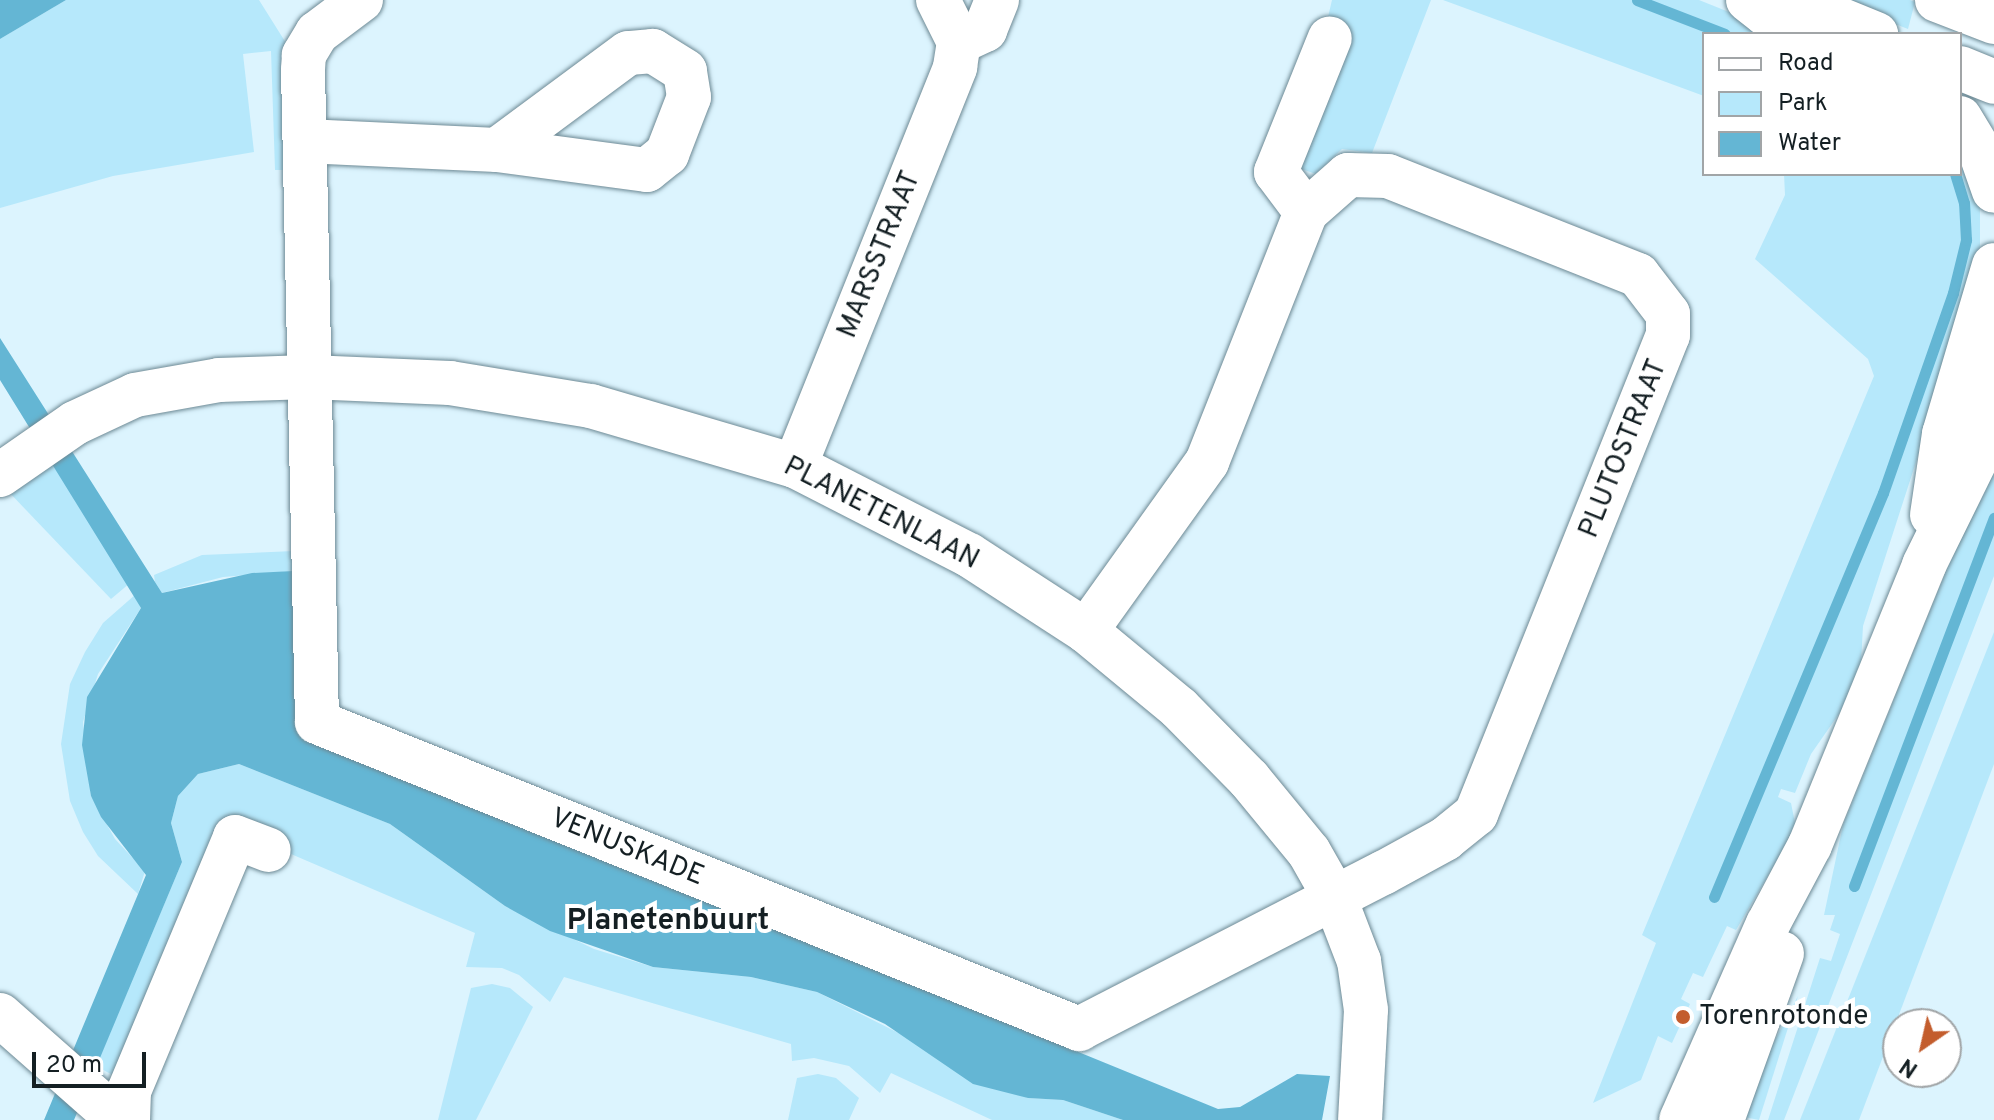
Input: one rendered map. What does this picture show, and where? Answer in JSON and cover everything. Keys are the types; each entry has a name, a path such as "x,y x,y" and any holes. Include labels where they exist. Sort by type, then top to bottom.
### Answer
{"street":[{"path":"309,377 304,55 317,33 361,0"},
{"path":"938,0 959,42 985,30 997,0"},
{"path":"1748,0 1766,14 1812,32"},
{"path":"1793,0 1871,32"},
{"path":"1937,0 1994,22"},
{"path":"1306,212 1276,172 1330,38"},
{"name":"MARSSTRAAT","path":"795,466 955,67 959,42"},
{"path":"1962,69 1994,82"},
{"path":"1962,121 1980,151 1994,191"},
{"path":"305,141 497,150"},
{"name":"PLUTOSTRAAT","path":"1086,631 1207,462 1306,212 1348,175 1388,176 1638,275 1668,314 1663,352 1476,814 1445,839 1334,896"},
{"path":"1924,565 1944,434 1994,265"},
{"path":"1932,515 1994,344"},
{"name":"PLANETENLAAN","path":"12,467 75,423 135,395 177,387 309,377 450,383 591,406 795,466 969,555 1086,631 1179,708 1249,779 1309,852 1334,896 1359,961 1366,1010 1360,1120"},
{"name":"VENUSKADE","path":"309,377 317,722 1079,1029 1334,896"},
{"path":"1681,1120 1768,924 1810,845 1924,565 1994,423"},
{"path":"0,1015 46,1059 115,1114 129,1091 235,837 269,850"},
{"path":"1722,1120 1797,908 1810,845"}],"green space":[{"path":"66,0 259,0 286,43 290,170 275,170 271,51 243,54 254,152 113,176 0,208 0,39"},
{"path":"1332,0 1431,0 1372,153 1342,149 1316,174 1293,166"},
{"path":"1443,0 1699,0 1779,32 1702,32 1702,95"},
{"path":"1834,0 1910,0 1915,2 1908,29"},
{"path":"1962,155 1980,204 1980,264 1863,626 1861,663 1843,708 1811,754 1795,793 1781,789 1778,797 1791,803 1796,828 1736,930 1727,926 1703,977 1693,973 1681,999 1690,1004 1672,1043 1658,1036 1641,1080 1593,1103 1656,943 1642,935 1874,376 1868,359 1755,259 1785,195 1784,176 1962,176"},
{"path":"1994,453 1994,576 1784,1120 1768,1120 1820,958 1831,961 1840,934 1830,930 1835,915 1824,915 1843,825"},
{"path":"53,458 130,583 111,599 6,489"},
{"path":"294,551 293,571 223,577 162,593 155,582 154,575 202,555"},
{"path":"136,594 141,608 98,674 83,722 91,796 115,839 145,871 138,894 98,856 83,832 70,801 61,744 70,684 85,652 103,623"},
{"path":"1994,632 1994,764 1901,1008 1882,1008 1882,1059 1859,1120 1800,1120"},
{"path":"239,764 390,824 505,906 594,949 653,967 751,977 817,992 1028,1098 1063,1100 1123,1120 992,1120 891,1073 880,1093 849,1066 814,1058 792,1061 791,1044 564,977 550,1002 519,975 502,968 466,967 475,933 277,848 232,818 120,1079 96,1066 182,862 171,823 178,796 198,774"},
{"path":"492,984 510,988 533,1007 476,1120 438,1120 471,988"},
{"path":"1798,996 1759,1120 1739,1116 1751,1086"},
{"path":"818,1074 836,1078 859,1098 849,1120 788,1120 797,1078"}],"water":[{"path":"0,0 66,0 0,39"},
{"path":"0,338 162,593 252,573 293,571 301,735 1218,1109 1240,1107 1297,1074 1330,1076 1322,1120 1123,1120 1063,1100 1028,1098 973,1084 885,1024 817,992 751,977 653,967 550,931 505,906 390,824 239,764 198,774 178,796 171,823 182,862 74,1120 44,1120 146,875 101,817 91,796 82,745 87,697 141,608 0,380"}],"waterway":[{"path":"1637,0 1720,32"},
{"path":"1714,897 1883,493 1953,293 1966,240 1964,203 1956,176"},
{"path":"1854,886 1994,518"}],"place":[{"name":"Torenrotonde","path":"1683,1017"}],"district":[{"name":"Planetenbuurt","path":"668,922"}]}
